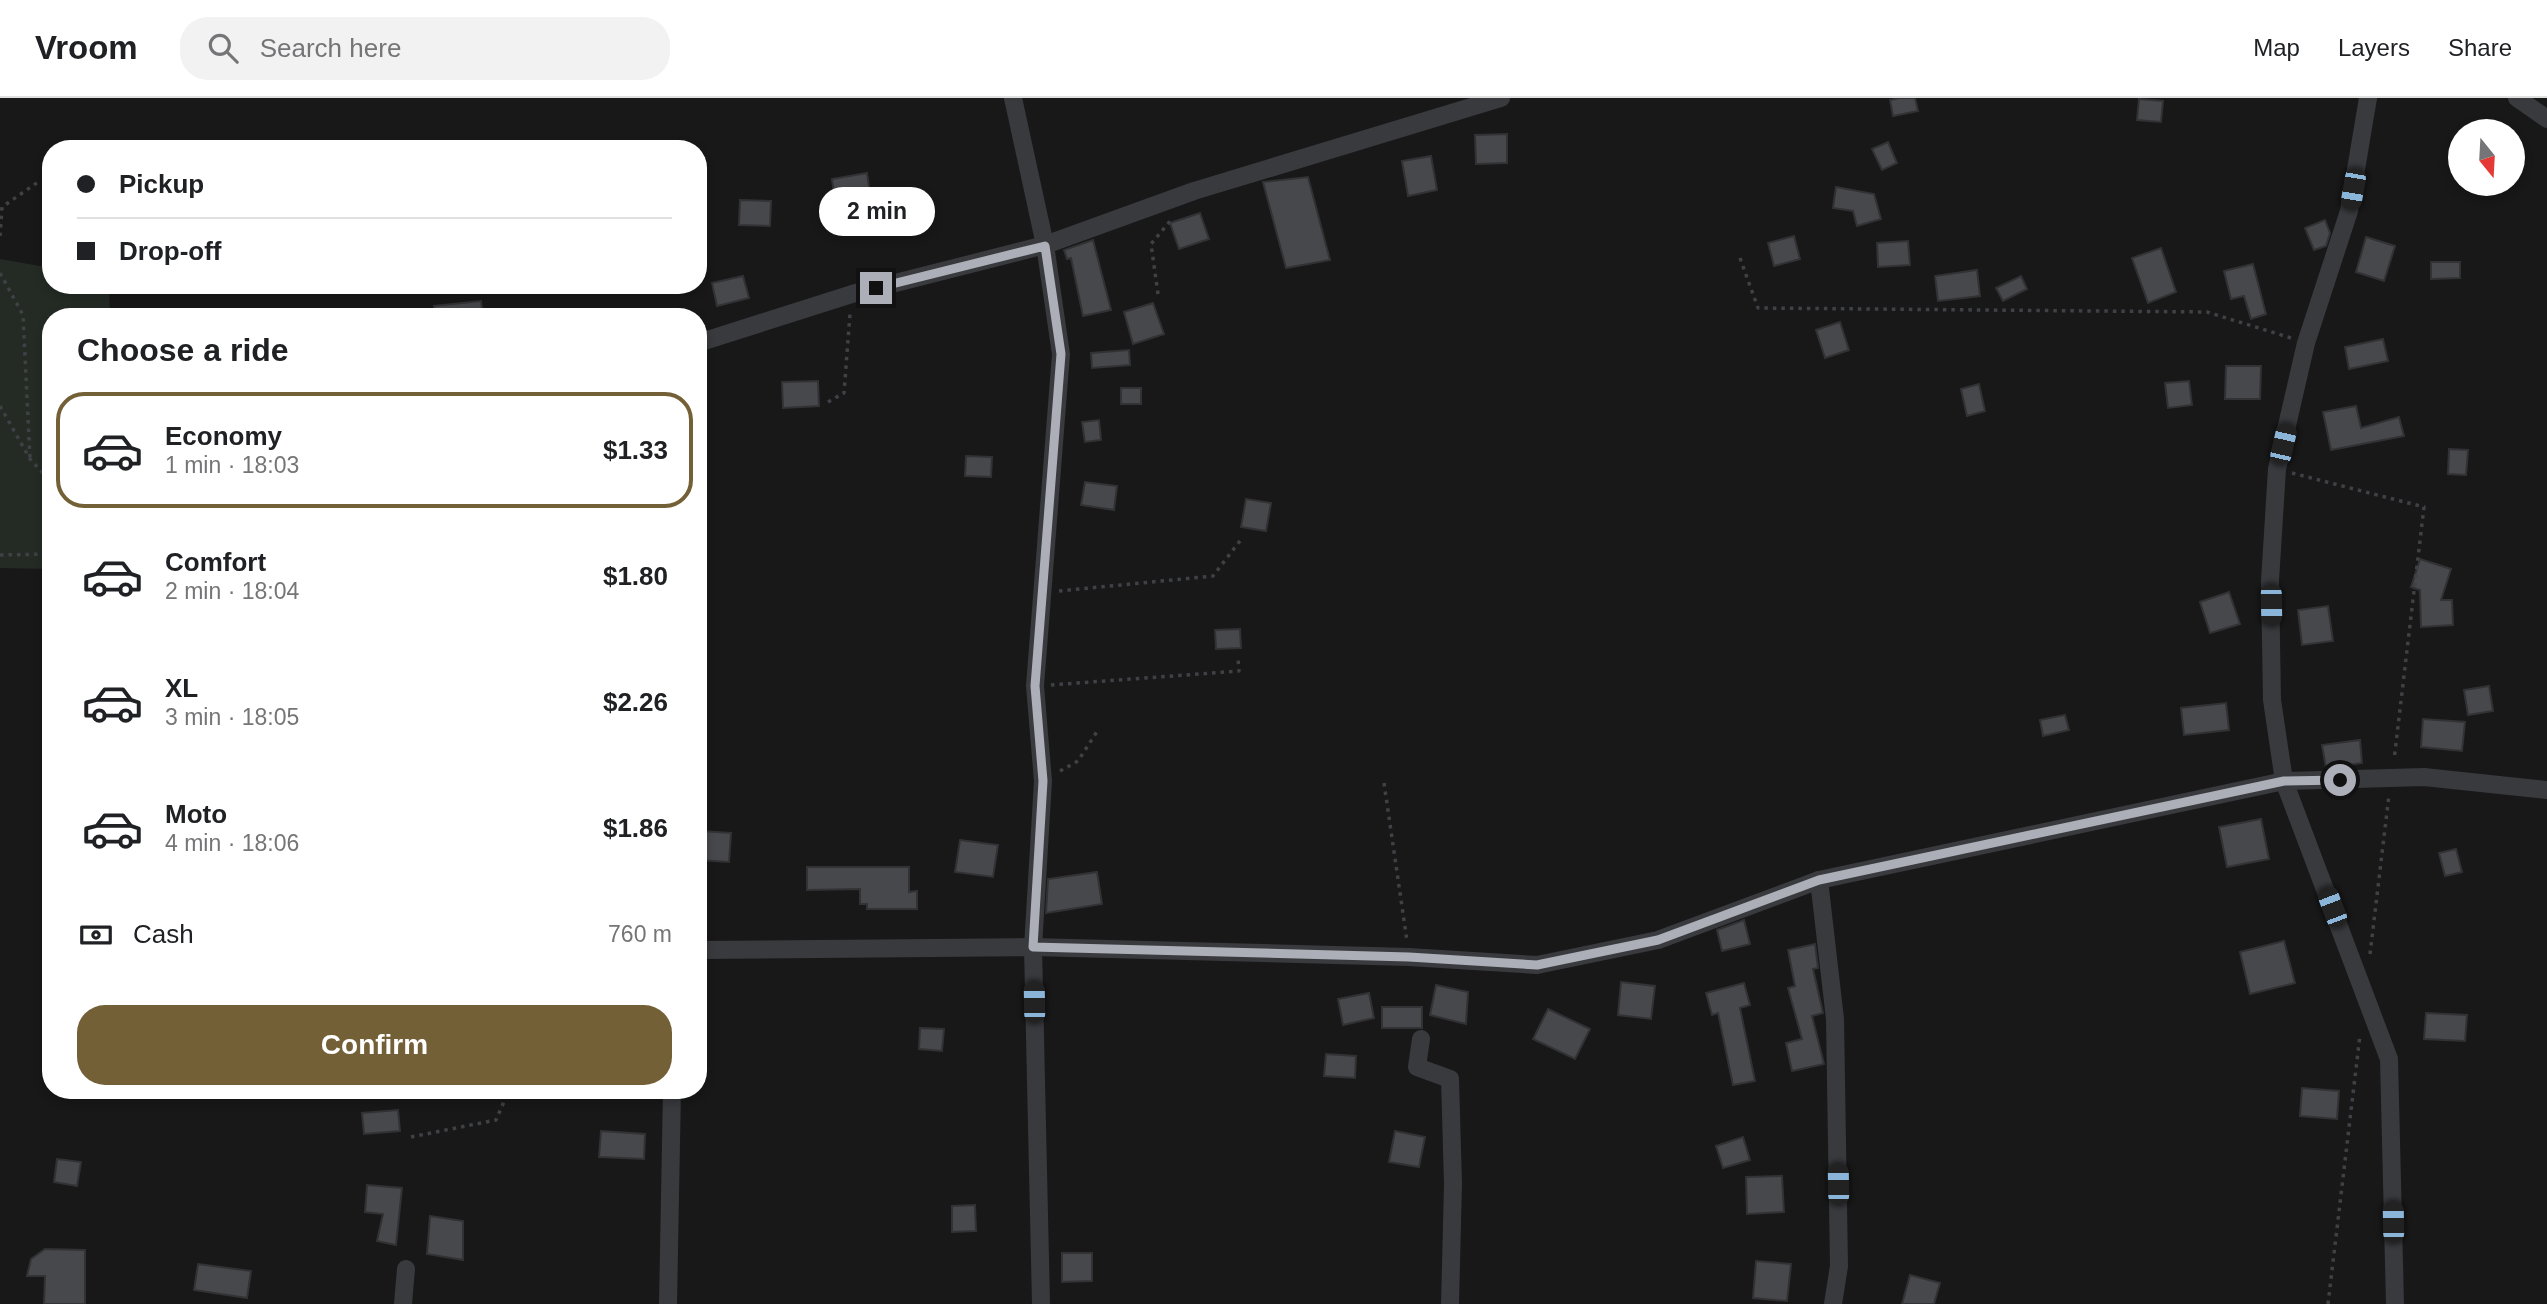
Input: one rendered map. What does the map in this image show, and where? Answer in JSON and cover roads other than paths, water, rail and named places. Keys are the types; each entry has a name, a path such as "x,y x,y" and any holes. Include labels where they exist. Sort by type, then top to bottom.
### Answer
{"street":[{"path":"1013,98 1045,246 1061,354 1035,686 1043,781 1033,947 1041,1304"},
{"path":"707,340 852,295 1045,246 1194,191 1500,98"},
{"path":"2368,98 2349,211 2306,343 2277,469 2270,581 2272,700 2284,781 2389,1059 2395,1304"},
{"path":"2516,98 2547,119"},
{"path":"707,950 1033,947 1409,957 1537,965 1658,940 1819,880 2284,781 2424,777 2547,790"},
{"path":"1819,880 1835,1019 1839,1266 1833,1304"},
{"path":"1421,1040 1417,1067 1450,1079 1450,1304"},
{"path":"668,1304 672,1099"},
{"path":"403,1304 406,1269"}]}
